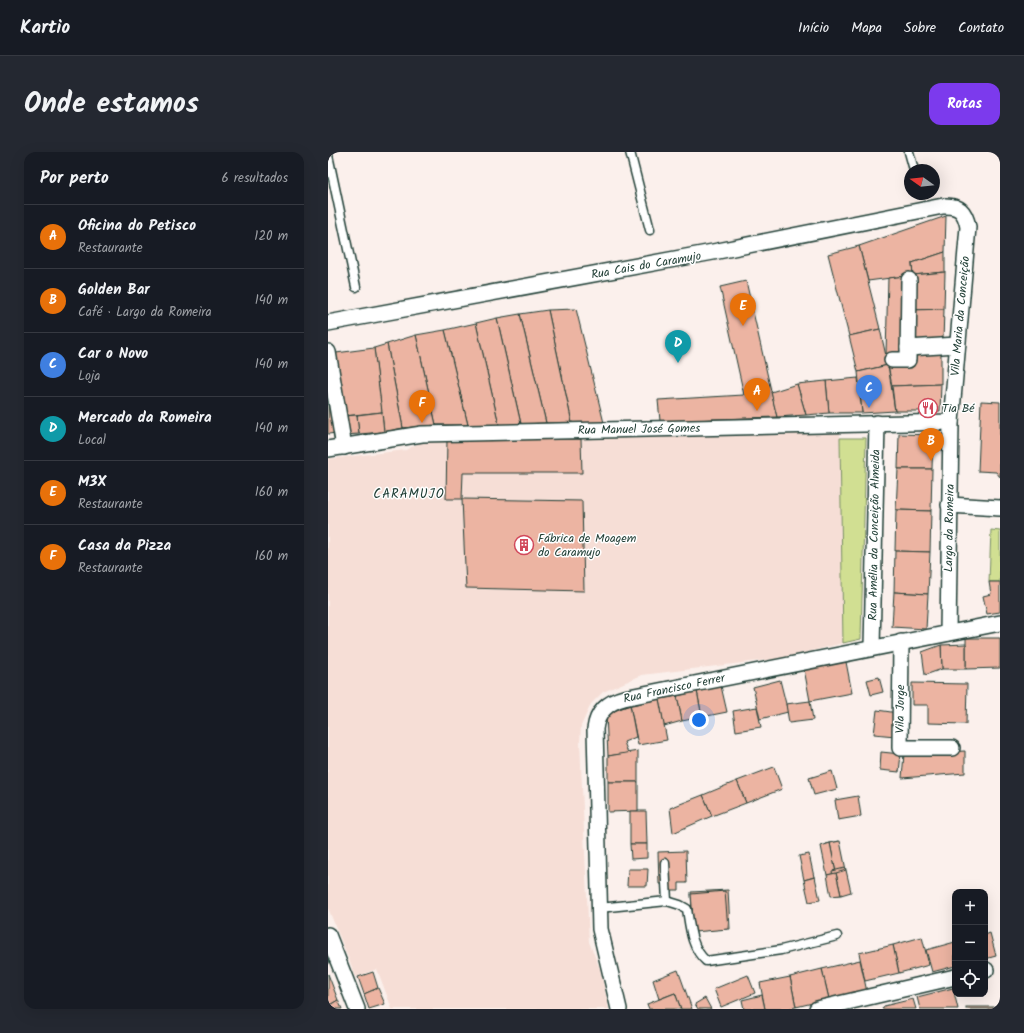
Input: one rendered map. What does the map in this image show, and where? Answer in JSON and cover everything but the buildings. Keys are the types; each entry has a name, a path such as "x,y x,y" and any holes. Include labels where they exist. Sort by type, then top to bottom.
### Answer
{"street":[{"name":"Rua Cais do Caramujo","path":"328,323 713,252 943,206 950,206 962,210"},
{"name":"Vila Maria da Conceição","path":"951,422 968,227 966,217 962,210"},
{"path":"892,360 908,360 909,280"},
{"path":"908,348 957,345"},
{"path":"328,352 344,447"},
{"name":"Rua Manuel José Gomes","path":"328,449 422,434 951,422"},
{"name":"Largo da Romeira","path":"948,633 951,422"},
{"name":"Rua Amélia da Conceição Almeida","path":"872,647 877,423"},
{"path":"949,505 1000,508"},
{"name":"Rua Francisco Ferrer","path":"619,1009 600,929 599,908 595,729 597,717 605,707 616,700 624,698 872,647 1000,623"},
{"name":"Vila Jorge","path":"901,642 900,748 952,748"},
{"path":"328,935 357,1009"},
{"path":"817,1009 869,1003 952,978"}],"lane":[{"path":"630,152 650,230"},
{"path":"909,152 912,164"},
{"path":"328,155 356,287"},
{"path":"665,863 667,901"},
{"path":"599,908 667,901 680,905 687,909 692,938 700,956 706,961 781,950 837,936"}],"shaded area":[{"path":"840,433 843,643 784,658 642,675 603,692 591,704 581,726 580,742 589,942 600,969 609,1009 392,1009 377,969 356,977 328,908 328,459 406,450 422,441 447,439 581,439"}],"green space":[{"path":"840,438 866,438 861,639 843,643"},
{"path":"991,530 1000,531 1000,582 989,582"}],"place":[{"name":"M3X","path":"743,326"},
{"name":"Mercado da Romeira","path":"678,363"},
{"name":"Car o Novo","path":"869,408"},
{"name":"Tia Bé","path":"928,408"},
{"name":"Oficina do Petisco","path":"757,411"},
{"name":"Casa da Pizza","path":"422,423"},
{"name":"Golden Bar","path":"931,461"},
{"name":"Fábrica de Moagem do Caramujo","path":"524,545"}],"district":[{"name":"CARAMUJO","path":"409,493"}]}
